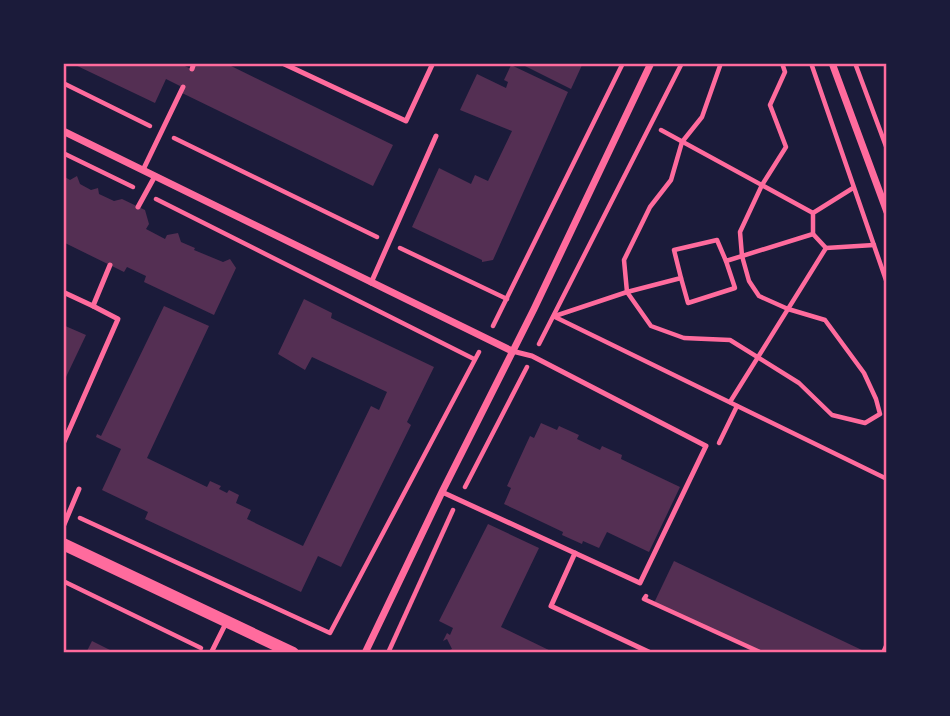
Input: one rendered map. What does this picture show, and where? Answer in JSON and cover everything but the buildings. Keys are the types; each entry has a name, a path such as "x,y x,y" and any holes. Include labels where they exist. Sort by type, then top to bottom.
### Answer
{"street":[{"path":"365,653 650,63"},
{"path":"832,63 887,212"},
{"path":"63,131 512,351"},
{"path":"63,544 293,653"}],"lane":[{"path":"282,63 406,121 433,63"},
{"path":"144,170 183,87"},
{"path":"371,283 436,136"},
{"path":"138,207 155,176"},
{"path":"93,306 110,265"},
{"path":"63,292 118,319 63,444"},
{"path":"442,492 640,583 706,446 532,356 512,351"},
{"path":"63,527 79,489"},
{"path":"575,553 551,606 651,653"},
{"path":"211,653 227,621"}],"path":[{"path":"63,83 507,299 623,63"},
{"path":"388,653 458,500 554,317 681,63"},
{"path":"720,63 702,117 682,142 671,180 650,207 624,260 627,292 651,326 684,338 730,340 799,383 832,415 865,423 880,414 876,399 864,373 825,320 788,309 759,296 749,281 742,256 740,232 762,185 786,147 770,105 785,72 782,63"},
{"path":"811,63 887,283"},
{"path":"855,63 887,149"},
{"path":"661,130 813,214"},
{"path":"63,153 474,359 330,633 69,513"},
{"path":"813,214 853,188"},
{"path":"813,214 813,234 826,248"},
{"path":"726,261 813,234"},
{"path":"717,240 734,288 688,303 681,278 674,250 717,240"},
{"path":"826,248 874,245"},
{"path":"730,402 826,248"},
{"path":"554,317 627,292 681,278"},
{"path":"554,317 887,479"},
{"path":"714,454 737,406"},
{"path":"63,581 211,653"},
{"path":"650,586 644,598 762,653"},
{"path":"883,653 887,644"}]}
